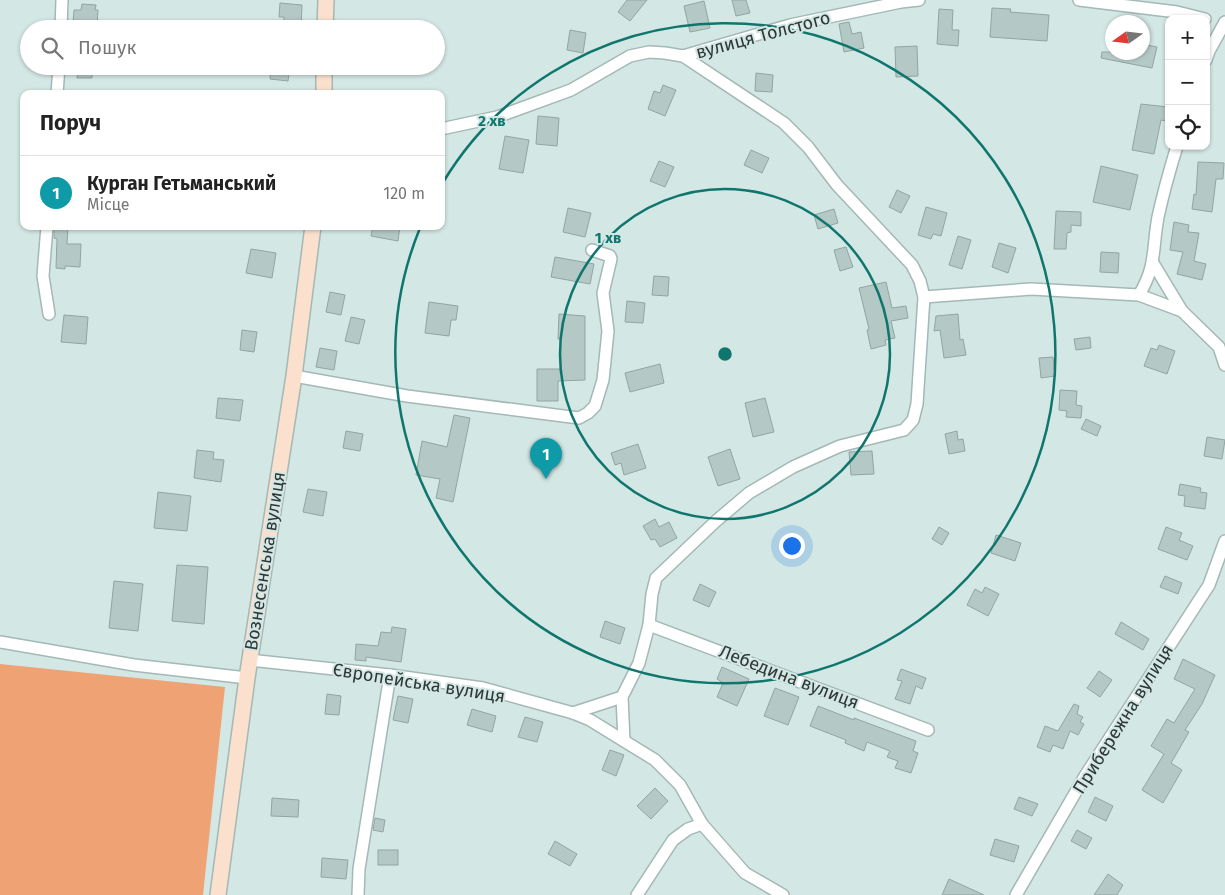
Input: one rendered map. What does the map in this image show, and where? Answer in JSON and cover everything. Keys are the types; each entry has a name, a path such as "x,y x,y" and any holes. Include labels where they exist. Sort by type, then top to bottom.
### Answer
{"main road":[{"path":"325,20 326,0"},
{"path":"324,75 324,90"},
{"name":"Вознесенська вулиця","path":"218,895 247,678 294,376 312,230"}],"street":[{"path":"61,20 62,0"},
{"name":"вулиця Толстого","path":"445,129 497,117 571,90 630,56 649,52 665,52 683,56 790,26 900,2 919,0"},
{"path":"1079,0 1189,15"},
{"path":"1210,20 1225,23 1210,49"},
{"path":"624,741 622,697 639,662 649,625 652,594 656,578 716,521 750,493 793,467 840,446 904,430 913,420 917,404 924,298 920,281 912,265 837,186 808,147 784,123 683,56"},
{"path":"57,90 58,75"},
{"path":"1139,295 1147,282 1153,263 1158,218 1176,150"},
{"path":"47,230 43,276 49,314"},
{"path":"294,376 407,396 579,418 588,414 595,406 604,380 608,331 603,293 611,259 610,256 592,250"},
{"path":"1153,263 1182,311 1219,346 1225,365"},
{"path":"924,298 1031,289 1139,295 1182,311"},
{"name":"Прибережна вулиця","path":"1016,895 1085,776 1208,585 1225,542"},
{"name":"Лебедина вулиця","path":"649,625 928,730"},
{"path":"0,642 134,665 247,678"},
{"name":"Європейська вулиця","path":"250,660 483,688 573,713 590,720 655,760 680,785 702,824 745,873 783,895"},
{"path":"358,895 359,869 390,676"},
{"path":"573,713 622,697"},
{"path":"637,895 673,840 688,830 702,824"}],"shaded area":[{"path":"0,664 225,687 203,895 0,895"}],"building":[{"path":"627,0 647,0 630,21 618,12"},
{"path":"732,0 746,0 750,13 736,16"},
{"path":"704,1 710,28 690,32 684,6"},
{"path":"280,3 302,5 301,20 284,20 284,17 279,17"},
{"path":"82,4 96,5 95,10 98,10 97,20 73,20 74,10 81,10"},
{"path":"992,8 1011,9 1010,12 1049,15 1047,41 990,37"},
{"path":"939,9 953,10 952,30 959,30 958,46 937,44"},
{"path":"849,22 852,34 861,32 864,48 844,52 839,24"},
{"path":"570,30 586,33 583,53 567,50"},
{"path":"917,46 918,76 896,77 895,47"},
{"path":"1150,46 1157,47 1152,68 1111,60 1150,60"},
{"path":"1102,52 1105,52 1105,59 1101,58"},
{"path":"756,73 773,75 772,92 755,91"},
{"path":"77,75 92,75 92,78 77,78"},
{"path":"270,75 289,75 288,81 270,79"},
{"path":"663,85 676,90 665,116 648,109 654,91 660,93"},
{"path":"1141,104 1165,107 1165,121 1161,120 1154,154 1132,150"},
{"path":"538,116 559,118 557,146 536,144"},
{"path":"505,136 529,140 523,173 499,169"},
{"path":"751,150 769,158 762,173 744,165"},
{"path":"659,161 674,167 665,187 650,181"},
{"path":"1198,162 1224,163 1223,179 1216,179 1212,212 1192,209 1194,194 1196,195"},
{"path":"1101,166 1138,175 1130,210 1093,202"},
{"path":"897,190 910,196 901,213 889,207"},
{"path":"926,207 947,213 941,236 933,234 931,239 918,235"},
{"path":"568,208 591,213 585,237 563,232"},
{"path":"834,209 838,223 818,229 814,215"},
{"path":"1056,211 1081,212 1081,226 1071,225 1071,232 1067,233 1066,249 1054,249"},
{"path":"1174,222 1189,225 1188,232 1199,233 1194,261 1206,264 1202,280 1177,274 1183,252 1170,250"},
{"path":"54,230 68,230 67,244 81,244 80,267 65,266 65,269 56,268 57,239 54,238"},
{"path":"372,230 399,230 398,241 371,236"},
{"path":"958,236 971,240 962,269 949,265"},
{"path":"999,243 1016,248 1008,273 992,267"},
{"path":"846,247 853,267 840,271 834,250"},
{"path":"251,249 276,253 272,278 246,273"},
{"path":"1101,252 1119,253 1118,273 1100,272"},
{"path":"555,257 594,264 590,284 551,277"},
{"path":"654,276 669,277 668,296 652,295"},
{"path":"886,282 892,308 906,306 908,318 891,321 895,338 885,340 886,345 871,349 867,330 869,329 859,288"},
{"path":"330,292 345,295 341,315 326,312"},
{"path":"627,301 645,303 643,323 625,322"},
{"path":"429,302 458,306 456,320 451,320 449,336 425,333"},
{"path":"559,314 585,316 585,380 558,381 558,401 537,401 537,369 561,369 560,339 558,339"},
{"path":"958,314 960,340 963,339 966,355 944,358 940,330 934,331 936,316"},
{"path":"64,315 88,317 86,344 61,342"},
{"path":"351,317 365,320 359,344 345,341"},
{"path":"242,330 257,332 254,352 240,350"},
{"path":"1090,337 1091,348 1076,350 1074,339"},
{"path":"1159,345 1175,351 1167,374 1144,366 1151,348 1157,350"},
{"path":"320,348 337,351 334,370 316,367"},
{"path":"1053,357 1055,376 1041,378 1039,358"},
{"path":"660,364 664,383 630,392 625,373"},
{"path":"1060,390 1077,391 1076,405 1082,406 1081,418 1066,417 1067,411 1059,410"},
{"path":"218,398 243,400 240,421 216,418"},
{"path":"765,398 774,432 753,437 745,403"},
{"path":"454,415 470,418 453,502 436,498 440,479 416,475 422,441 447,447"},
{"path":"1086,419 1101,426 1097,436 1081,429"},
{"path":"346,431 363,434 360,451 343,448"},
{"path":"957,431 958,440 963,439 965,451 949,454 945,434"},
{"path":"1207,437 1225,440 1222,459 1204,456"},
{"path":"638,444 646,468 624,475 621,463 615,465 611,453"},
{"path":"730,449 740,479 718,486 708,457"},
{"path":"197,450 214,452 213,459 224,460 221,482 194,478"},
{"path":"872,451 874,474 851,475 849,452"},
{"path":"1180,484 1201,488 1200,492 1207,493 1205,509 1184,506 1185,496 1178,495"},
{"path":"308,489 327,492 323,516 303,512"},
{"path":"158,492 191,496 187,531 154,528"},
{"path":"655,519 659,527 669,522 677,538 660,547 655,539 651,540 643,526"},
{"path":"939,527 949,533 942,545 932,539"},
{"path":"1166,527 1182,533 1179,540 1193,546 1187,560 1158,549"},
{"path":"996,535 1021,543 1015,561 991,553"},
{"path":"177,565 208,567 204,624 172,621"},
{"path":"1165,576 1182,583 1178,594 1160,587"},
{"path":"114,581 143,584 138,631 109,628"},
{"path":"700,584 716,592 709,607 693,600"},
{"path":"985,587 999,594 988,616 967,605 975,589 982,593"},
{"path":"605,621 625,628 620,644 600,637"},
{"path":"1121,622 1149,639 1143,650 1115,634"},
{"path":"392,627 406,629 401,662 366,657 366,661 355,660 356,644 378,646 381,632 391,633"},
{"path":"1183,659 1215,675 1202,704 1185,730 1189,732 1171,763 1182,770 1163,803 1142,790 1164,754 1151,746 1167,719 1174,723 1195,689 1174,679"},
{"path":"722,667 749,679 737,706 717,697 723,683 717,679"},
{"path":"901,669 926,678 922,689 916,686 910,704 895,699 902,681 897,680"},
{"path":"1099,671 1112,680 1100,697 1087,688"},
{"path":"775,688 799,697 788,725 764,716"},
{"path":"327,694 341,696 339,715 325,714"},
{"path":"398,696 413,699 408,723 393,720"},
{"path":"1074,704 1079,706 1077,714 1083,717 1080,722 1084,724 1078,735 1070,731 1063,749 1053,745 1050,752 1037,747 1045,726 1058,731"},
{"path":"818,706 916,741 913,751 918,753 911,773 895,768 898,761 887,757 890,751 867,742 864,751 845,743 846,740 810,726"},
{"path":"472,709 496,716 492,732 467,725"},
{"path":"525,717 543,722 537,742 518,737"},
{"path":"610,750 624,755 616,776 602,770"},
{"path":"655,788 668,801 651,819 637,806"},
{"path":"1019,797 1038,804 1032,816 1014,809"},
{"path":"1095,797 1113,806 1106,821 1088,812"},
{"path":"272,798 299,800 298,817 271,816"},
{"path":"375,818 385,820 383,832 373,830"},
{"path":"1077,830 1092,838 1086,849 1071,841"},
{"path":"995,839 1019,846 1014,862 990,855"},
{"path":"555,841 577,854 570,866 548,854"},
{"path":"378,850 398,850 398,865 378,865"},
{"path":"322,858 348,860 346,879 321,877"},
{"path":"1108,874 1123,885 1117,895 1094,895"},
{"path":"949,879 984,895 942,895"}],"place":[{"name":"Курган Гетьманський","path":"546,479"}]}
